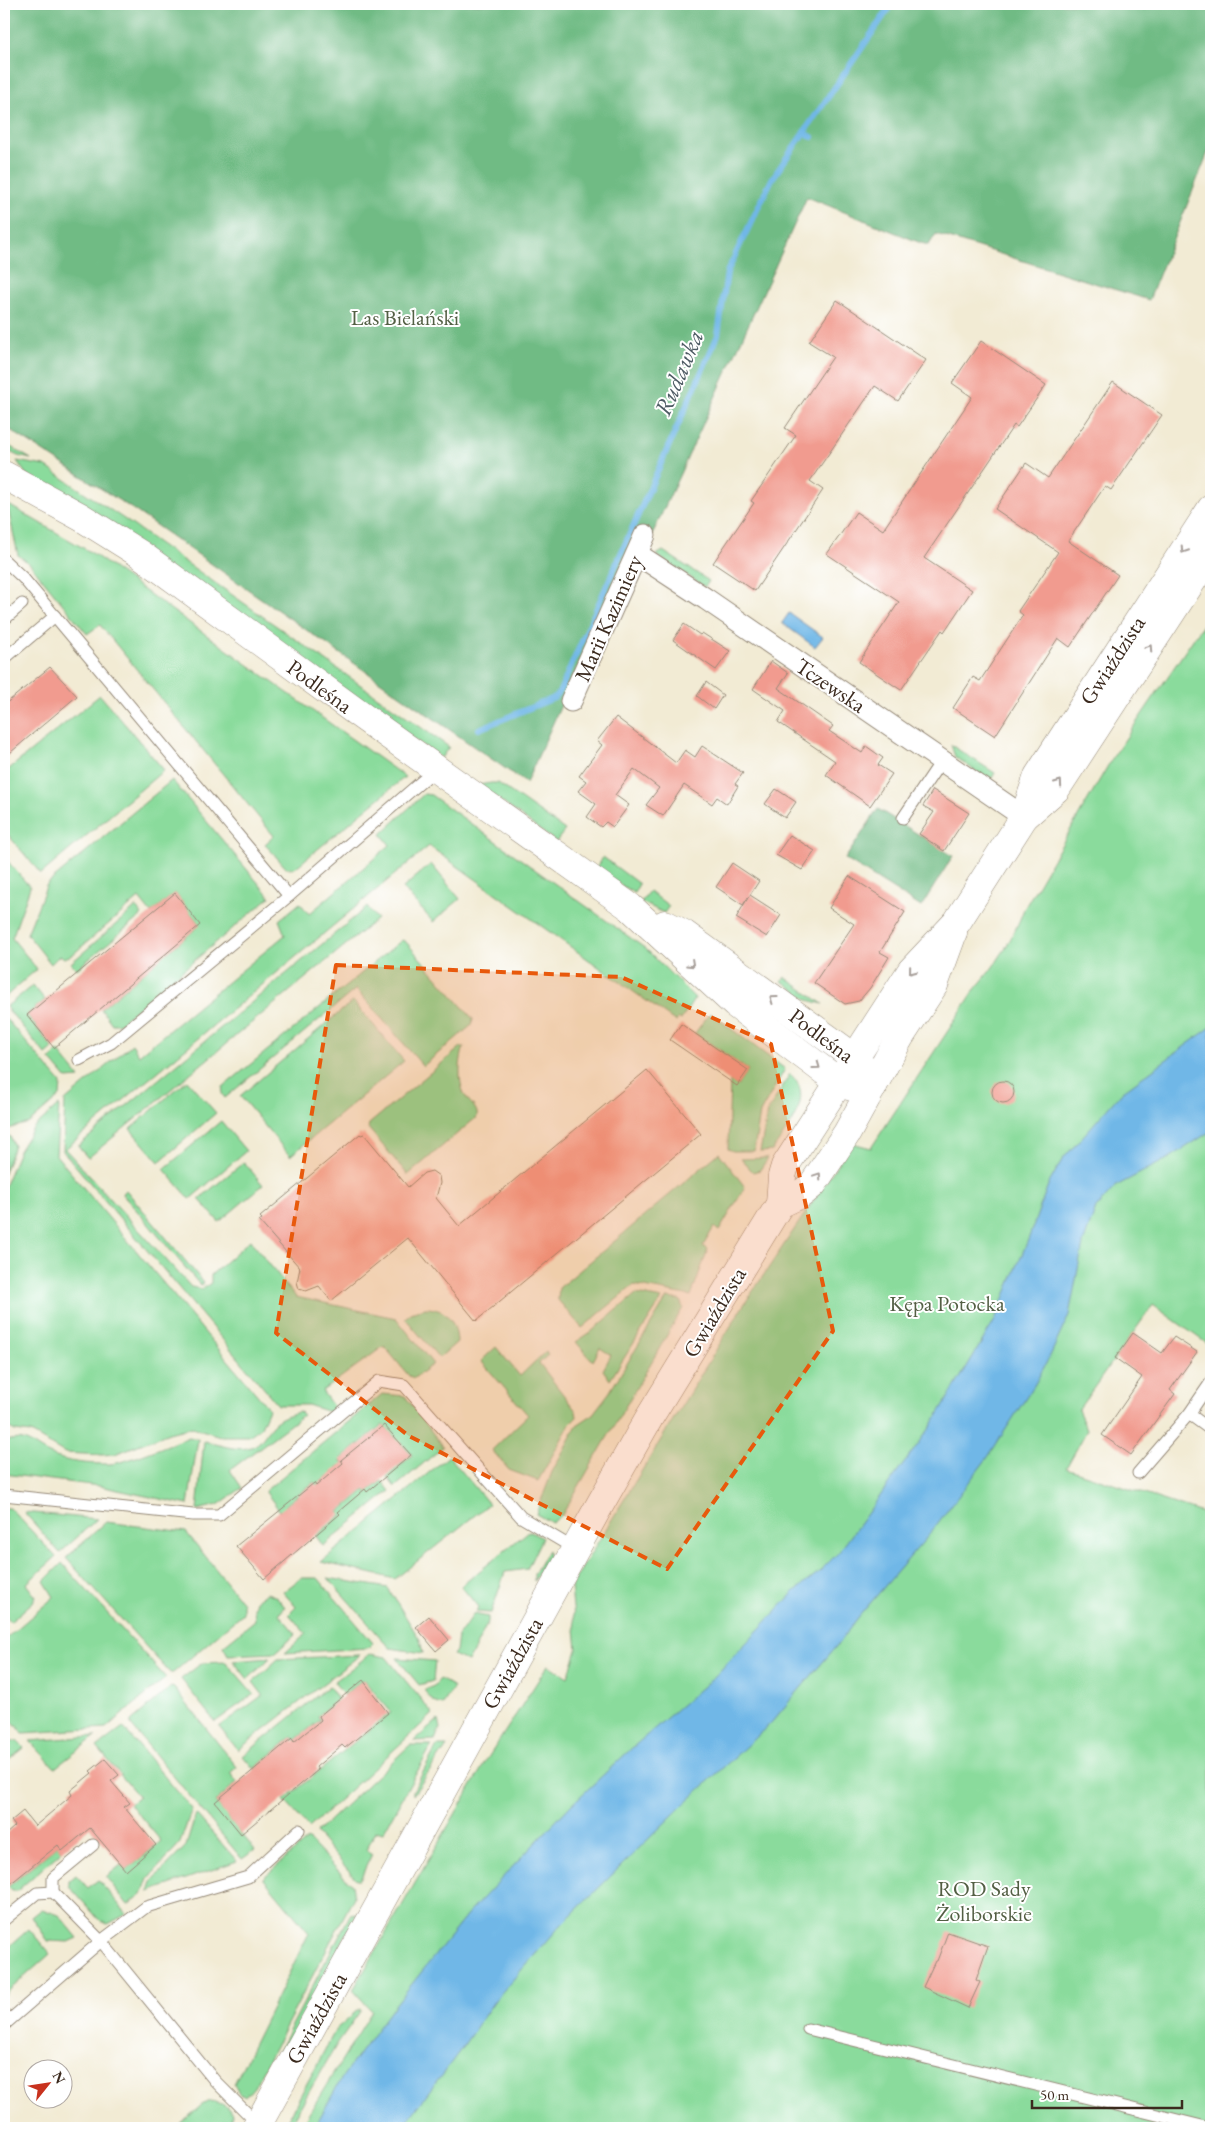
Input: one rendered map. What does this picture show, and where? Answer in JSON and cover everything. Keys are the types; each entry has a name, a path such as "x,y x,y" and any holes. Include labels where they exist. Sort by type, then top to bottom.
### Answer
{"street":[{"name":"Podleśna","path":"4,475 81,516 140,554 630,907 735,1004 840,1082 849,1087 860,1089 872,1087 864,1067 855,1058 684,934 630,907"},
{"name":"Gwiaździsta","path":"257,2126 575,1549 650,1418 780,1204 782,1176 785,1166 911,971 957,922 1024,817 1038,776 1211,509"},
{"name":"Tczewska","path":"641,545 706,599 1024,817"},
{"name":"Marii Kazimiery","path":"572,701 641,545"},
{"name":"Gwiaździsta","path":"1024,817 1056,789 1211,552"},
{"name":"Gwiaździsta","path":"780,1204 801,1194 813,1184 847,1133 900,1037 934,985 957,922"}],"lane":[{"path":"4,560 23,578 289,896"},
{"path":"4,620 22,604"},
{"path":"4,659 55,616"},
{"path":"903,818 942,760"},
{"path":"79,1060 112,1043 289,896 436,769"},
{"path":"4,1495 199,1515 219,1515 379,1381 404,1385 521,1517 575,1549"},
{"path":"1138,1473 1189,1414 1211,1382"},
{"path":"1189,1414 1211,1430"},
{"path":"4,2025 101,1942 146,1907 248,1877 299,1830"},
{"path":"93,1845 53,1878 54,1892 101,1942 215,2081 257,2126"},
{"path":"4,1920 37,1893 54,1892"},
{"path":"808,2028 1210,2128"}],"highlighted area":[{"path":"336,965 621,977 771,1044 833,1331 667,1569 409,1436 276,1333"}],"green space":[{"name":"Las Bielański","path":"4,4 1211,4 1211,145 1149,300 936,234 929,245 921,243 807,197 652,535 637,529 605,608 526,783 134,510 4,426"},
{"path":"4,443 31,459 18,456 4,449"},
{"path":"17,461 45,466 124,519 449,747 441,758 26,474"},
{"path":"7,504 92,553 405,777 295,868 286,868 265,844 274,836 100,625 87,634 30,564 18,555"},
{"path":"663,551 709,581 705,587 656,555"},
{"path":"1211,613 1211,1337 1206,1343 1153,1305 1078,1410 1087,1430 1066,1468 1211,1516 1211,2128 300,2128 372,2011 353,1990 486,1761 548,1665 568,1677 577,1650 571,1586 743,1306 852,1143 871,1148 976,988 998,960 1010,941 1024,909 1113,757"},
{"path":"100,695 164,770 41,874 4,830 4,773"},
{"path":"951,745 995,773 990,781 955,757"},
{"path":"172,780 270,897 119,1024 112,1024 101,1009 200,925 175,893 151,913 139,898 72,955 64,958 60,955 51,964 27,934 47,884"},
{"path":"498,783 565,830 556,842 479,785"},
{"path":"424,794 431,795 646,949 695,998 681,1020 678,1018 676,1022 429,846 65,1149 191,1287 202,1289 211,1283 211,1275 250,1240 296,1297 396,1318 433,1364 414,1378 409,1376 384,1346 322,1391 335,1409 329,1412 308,1405 278,1405 63,1151 65,1101 132,1044 139,1055 285,935 279,920 300,903 309,914 390,845 381,834"},
{"path":"878,809 953,856 921,907 845,859"},
{"path":"4,857 30,887 12,938 37,969 4,998"},
{"path":"603,857 639,884 634,893 596,870"},
{"path":"431,864 460,899 433,922 403,888"},
{"path":"649,891 669,906 664,913 641,902"},
{"path":"136,907 142,915 77,969 71,963"},
{"path":"367,907 377,919 88,1158 78,1146"},
{"path":"402,940 406,942 473,1019 472,1025 423,1066 356,989 225,1098 222,1094 223,1087"},
{"path":"785,977 823,1004 808,1000 782,981"},
{"path":"33,985 45,1000 27,1015 53,1049 46,1055 6,1007"},
{"path":"353,1001 404,1061 290,1156 240,1096"},
{"path":"710,1013 785,1069 760,1113 754,1151 733,1151 728,1149 730,1081 737,1086 748,1070 695,1033"},
{"path":"4,1019 8,1021 61,1083 60,1096 29,1123 4,1130"},
{"path":"461,1047 464,1047 460,1070 462,1088 464,1094 473,1105 477,1117 408,1175 368,1128 369,1124"},
{"path":"58,1051 80,1078 67,1079 50,1059"},
{"path":"790,1074 798,1083 801,1093 800,1103 791,1123 772,1151 760,1152 768,1111"},
{"path":"187,1080 216,1113 159,1162 130,1129"},
{"path":"59,1105 56,1155 269,1409 261,1427 249,1436 220,1436 192,1427 169,1433 115,1454 102,1455 65,1453 31,1433 15,1431 4,1425 4,1187 19,1151 34,1127"},
{"path":"221,1121 246,1151 190,1199 164,1169"},
{"path":"10,1136 14,1146 4,1173 4,1137"},
{"path":"719,1153 745,1187 719,1231 714,1227 703,1246 708,1249 691,1296 634,1285 582,1328 558,1300 559,1288"},
{"path":"768,1158 760,1170 753,1172 741,1159"},
{"path":"244,1162 263,1185 219,1222 199,1199"},
{"path":"126,1190 204,1283 200,1285 122,1193"},
{"path":"636,1294 662,1299 610,1380 603,1370 611,1355 600,1348 593,1361 576,1342 591,1332"},
{"path":"667,1298 680,1300 683,1308 562,1515 552,1523 536,1514 552,1472 577,1425 592,1415 609,1393"},
{"path":"425,1308 445,1313 455,1328 457,1342 439,1358 405,1318 411,1313"},
{"path":"496,1347 520,1376 546,1351 548,1355 539,1363 576,1411 577,1417 570,1424 538,1481 509,1470 492,1450 528,1415 481,1361"},
{"path":"382,1394 405,1396 443,1447 395,1487 387,1477 412,1455 383,1424 340,1460 343,1463 317,1485 314,1482 287,1504 282,1514 265,1491"},
{"path":"300,1412 303,1415 230,1470 242,1488 218,1505 197,1510 204,1441 240,1449 255,1446 278,1420"},
{"path":"189,1437 198,1439 188,1505 99,1486 4,1474 4,1442 12,1440 24,1440 49,1454 71,1461 109,1464 136,1457"},
{"path":"449,1456 489,1504 395,1579 321,1562"},
{"path":"382,1481 390,1491 323,1546 316,1536 341,1515 339,1512 365,1490 367,1492"},
{"path":"4,1508 10,1508 56,1557 26,1584 36,1597 10,1622 4,1613 4,1573 8,1569 4,1563"},
{"path":"24,1512 97,1519 60,1553"},
{"path":"106,1522 186,1532 243,1603 243,1613 173,1673 170,1673 66,1558"},
{"path":"529,1531 542,1538 527,1569 505,1572 491,1613 476,1612 478,1607 461,1586"},
{"path":"548,1550 549,1555 534,1581 534,1574"},
{"path":"62,1563 166,1678 106,1728 23,1733 4,1712 4,1640 54,1597 44,1581"},
{"path":"301,1578 318,1578 373,1643 368,1648 285,1653 306,1634 289,1614 296,1607 283,1592"},
{"path":"328,1578 388,1588 420,1640 423,1653 390,1648"},
{"path":"267,1593 277,1597 285,1607 279,1614 296,1634 275,1653 228,1655 223,1646 255,1620 254,1609 256,1600"},
{"path":"474,1614 488,1617 488,1622 468,1662 453,1655 456,1651 458,1636"},
{"path":"370,1654 386,1657 433,1714 309,1828 284,1800 391,1712 363,1679 344,1695 334,1682"},
{"path":"360,1655 238,1750 219,1727 263,1695 253,1682 278,1659"},
{"path":"270,1658 248,1679 233,1661"},
{"path":"397,1658 435,1661 433,1681 419,1685"},
{"path":"226,1662 254,1694 215,1722 181,1679 202,1663"},
{"path":"440,1679 454,1687 443,1704 437,1704 424,1690 434,1686"},
{"path":"329,1686 338,1699 318,1716 320,1720 295,1740 292,1737 254,1769 243,1756"},
{"path":"171,1687 174,1688 237,1767 230,1773 237,1782 215,1802 255,1850 242,1859 131,1725 131,1721"},
{"path":"438,1720 440,1728 435,1740 414,1741"},
{"path":"123,1727 192,1809 180,1843 148,1879 142,1894 128,1905 106,1877 121,1865 126,1871 161,1841 130,1804 139,1797 97,1747"},
{"path":"96,1736 55,1768 30,1741"},
{"path":"4,1741 17,1741 24,1748 4,1764"},
{"path":"410,1745 432,1745 383,1833 376,1831 366,1850 372,1854 360,1879 356,1879 316,1833"},
{"path":"437,1746 447,1746 413,1795 413,1791"},
{"path":"196,1814 237,1861 149,1892 153,1880 186,1846"},
{"path":"308,1839 352,1885 354,1897 254,2087 245,2097 239,2093 234,2084 309,1933 263,1878"},
{"path":"58,1845 62,1851 17,1891 12,1891 8,1887"},
{"path":"76,1875 88,1888 98,1880 127,1914 108,1924 101,1922 69,1886 69,1881"},
{"path":"42,1909 59,1915 78,1938 69,1942 48,1941 32,1917"},
{"path":"357,1914 263,2093 257,2097 259,2088 350,1915"},
{"path":"29,1929 50,1954 4,1995 4,1951"},
{"path":"359,2009 361,2010 337,2044 288,2128 283,2128 336,2029"},
{"path":"209,2101 223,2104 233,2114 229,2128 175,2128 202,2105"}],"water":[{"path":"789,613 823,637 815,647 782,623"},
{"path":"1211,1027 1211,1131 1171,1157 1116,1186 1096,1208 1083,1244 1069,1315 1051,1354 1035,1384 988,1457 928,1536 771,1723 683,1805 562,1924 495,2000 402,2128 314,2128 343,2076 395,2005 468,1914 571,1805 632,1748 715,1676 794,1592 819,1572 839,1552 930,1428 995,1320 1048,1185 1062,1160 1122,1092"}],"building":[{"path":"837,300 926,360 898,401 875,386 810,481 823,490 755,591 713,563 754,503 751,501 796,435 785,428 833,357 809,342"},
{"path":"981,341 1046,385 1017,427 1014,425 924,558 972,590 901,690 859,662 899,602 827,554 856,512 883,530 972,397 952,383"},
{"path":"1113,382 1162,415 1111,490 1105,486 1068,541 1118,575 1070,647 1058,638 995,736 953,708 973,677 980,681 1023,615 1018,611 1058,552 995,509 1026,463 1048,478"},
{"path":"684,624 730,651 716,670 673,640"},
{"path":"771,661 788,673 778,688 833,726 829,731 862,753 866,746 883,758 878,765 892,774 870,806 826,775 835,761 778,722 785,711 753,689"},
{"path":"50,667 77,696 4,758 4,705"},
{"path":"706,682 723,695 714,709 697,696"},
{"path":"616,717 676,763 685,750 695,757 702,746 743,773 735,784 738,786 727,804 717,797 712,804 684,785 663,816 646,805 659,788 634,769 615,795 629,805 613,827 606,822 601,827 587,817 596,804 578,791 586,781 579,776 602,745 597,741"},
{"path":"776,789 796,802 785,818 765,804"},
{"path":"933,790 969,813 944,851 919,834 934,812 923,806"},
{"path":"790,835 815,851 802,870 776,855"},
{"path":"732,863 759,881 750,895 781,915 767,937 736,918 749,896 743,905 716,887"},
{"path":"849,876 905,912 880,952 889,957 870,988 859,1001 845,1004 814,983 854,924 829,908"},
{"path":"175,893 200,925 54,1048 27,1015"},
{"path":"681,1024 748,1070 737,1086 670,1040"},
{"path":"647,1070 701,1134 476,1321 408,1238 331,1301 319,1286 306,1291 299,1289 297,1282 300,1268 259,1221 262,1219 260,1217 360,1134 364,1134 408,1187 424,1173 432,1171 439,1176 440,1183 436,1198 459,1226"},
{"path":"1003,1081 1011,1084 1014,1092 1011,1100 1003,1103 995,1100 992,1092 995,1084"},
{"path":"1133,1333 1162,1353 1174,1337 1197,1352 1170,1390 1175,1394 1131,1455 1102,1435 1142,1377 1115,1358"},
{"path":"384,1425 411,1455 367,1492 365,1489 338,1512 340,1514 264,1579 236,1546 314,1483 316,1486 343,1463 341,1460"},
{"path":"429,1616 449,1640 436,1651 416,1627"},
{"path":"363,1680 388,1713 345,1748 342,1745 316,1767 318,1770 241,1834 215,1802 292,1738 294,1742 321,1720 319,1716"},
{"path":"105,1759 119,1775 111,1781 130,1803 124,1807 156,1845 126,1871 90,1828 62,1851 58,1845 4,1889 4,1836 15,1826 11,1821 23,1811 35,1826 72,1795 70,1791 92,1773 90,1771"},
{"path":"948,1932 988,1946 976,1980 980,1982 968,2008 923,1987 935,1961 937,1961"}],"waterway":[{"name":"Rudawka","path":"479,729 554,698 559,693 718,335 727,272 772,179 892,4"},
{"path":"804,132 812,137"}],"park label":[{"name":"Kępa Potocka","path":"947,1303"},
{"name":"ROD Sady Żoliborskie","path":"984,1900"}]}
